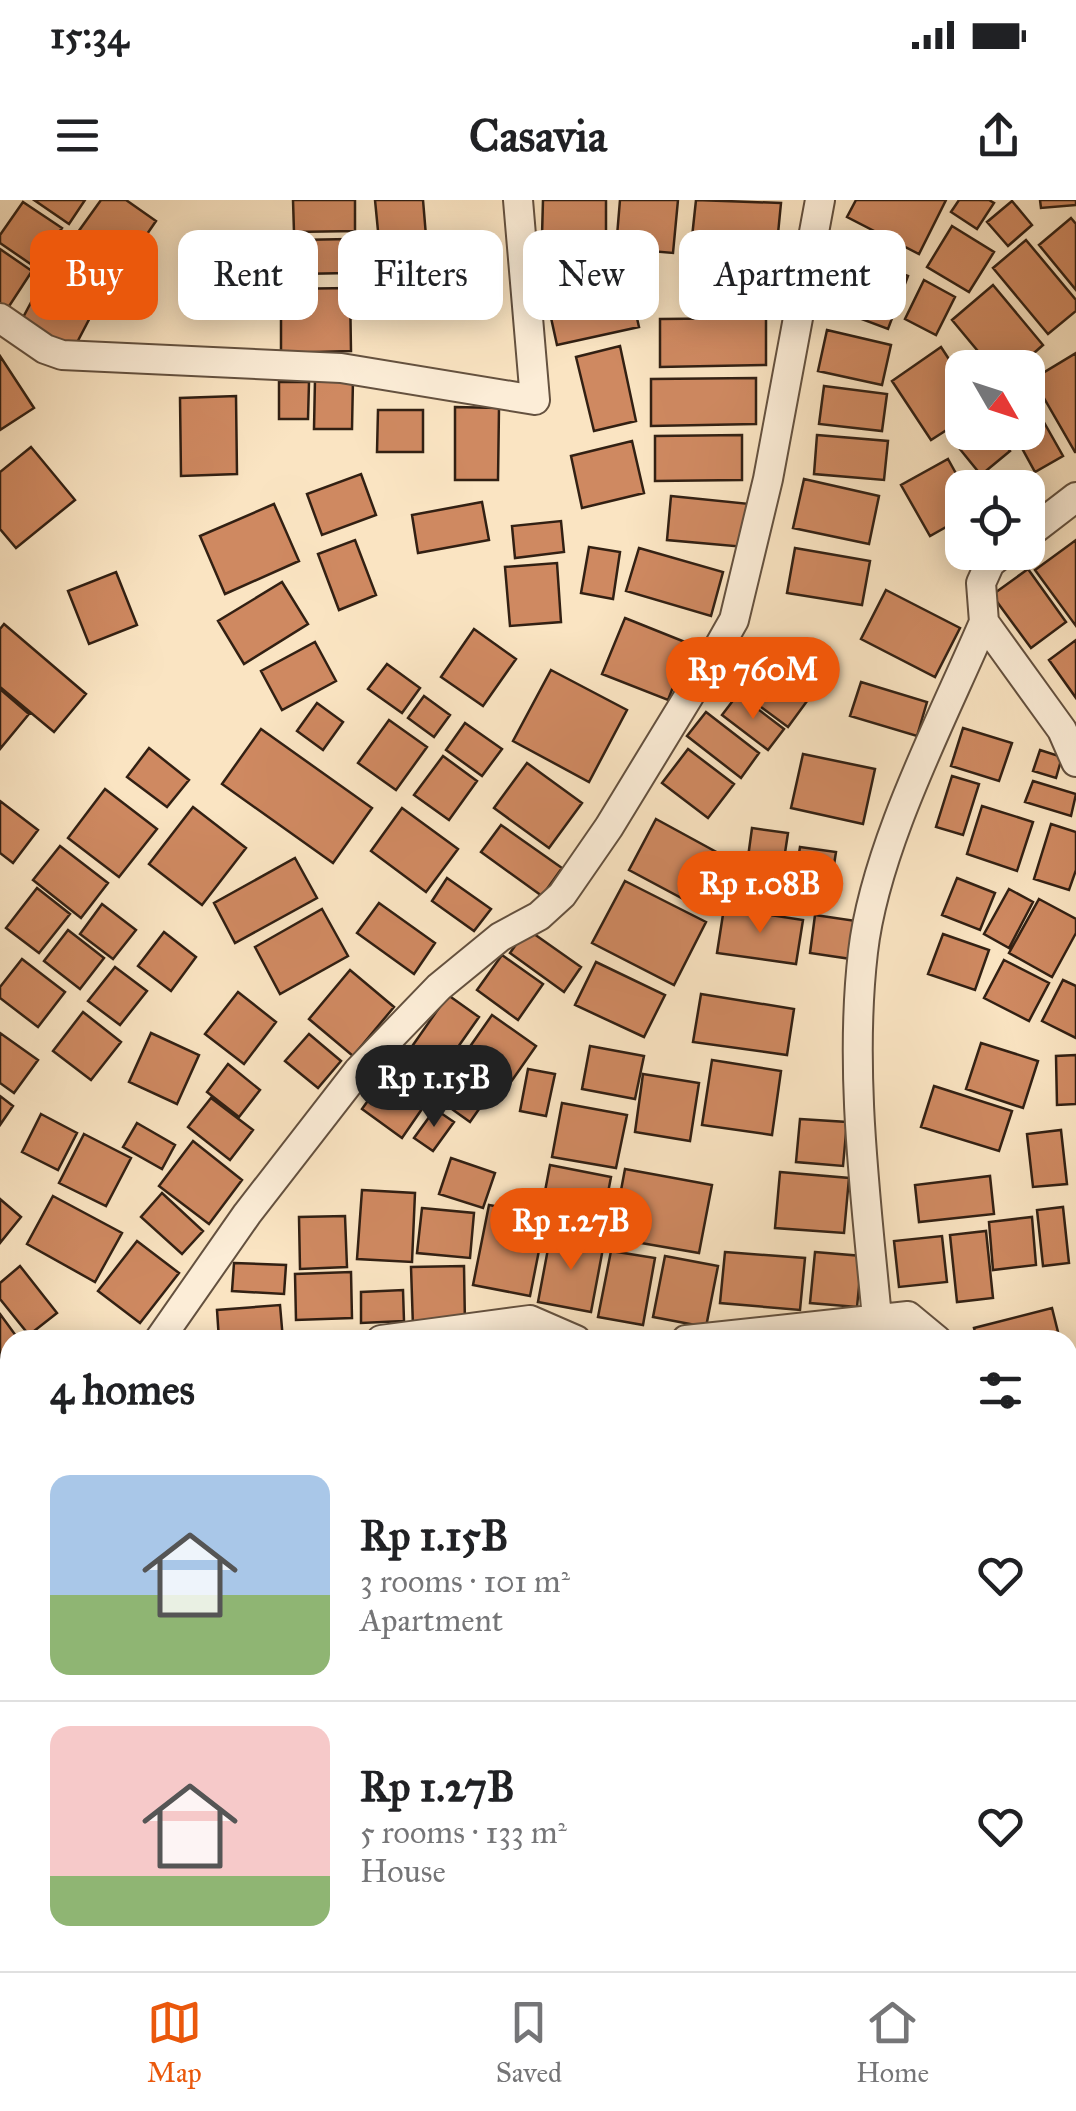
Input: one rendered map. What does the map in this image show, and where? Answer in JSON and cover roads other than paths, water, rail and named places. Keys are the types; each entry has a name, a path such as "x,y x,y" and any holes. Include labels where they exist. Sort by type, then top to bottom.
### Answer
{"street":[{"path":"0,318 44,349 62,355 340,368 535,400 518,200"},
{"path":"165,1330 247,1214 358,1071 439,987 500,937 538,916 562,895 609,827 717,650 734,620 768,479 820,200"},
{"path":"1045,521 1076,497"},
{"path":"877,1318 860,1136 863,951 884,867 984,622 980,583 986,570"},
{"path":"984,622 1062,730 1076,762"},
{"path":"773,1330 908,1316 925,1330"},
{"path":"456,1330 530,1320 553,1330"}]}
